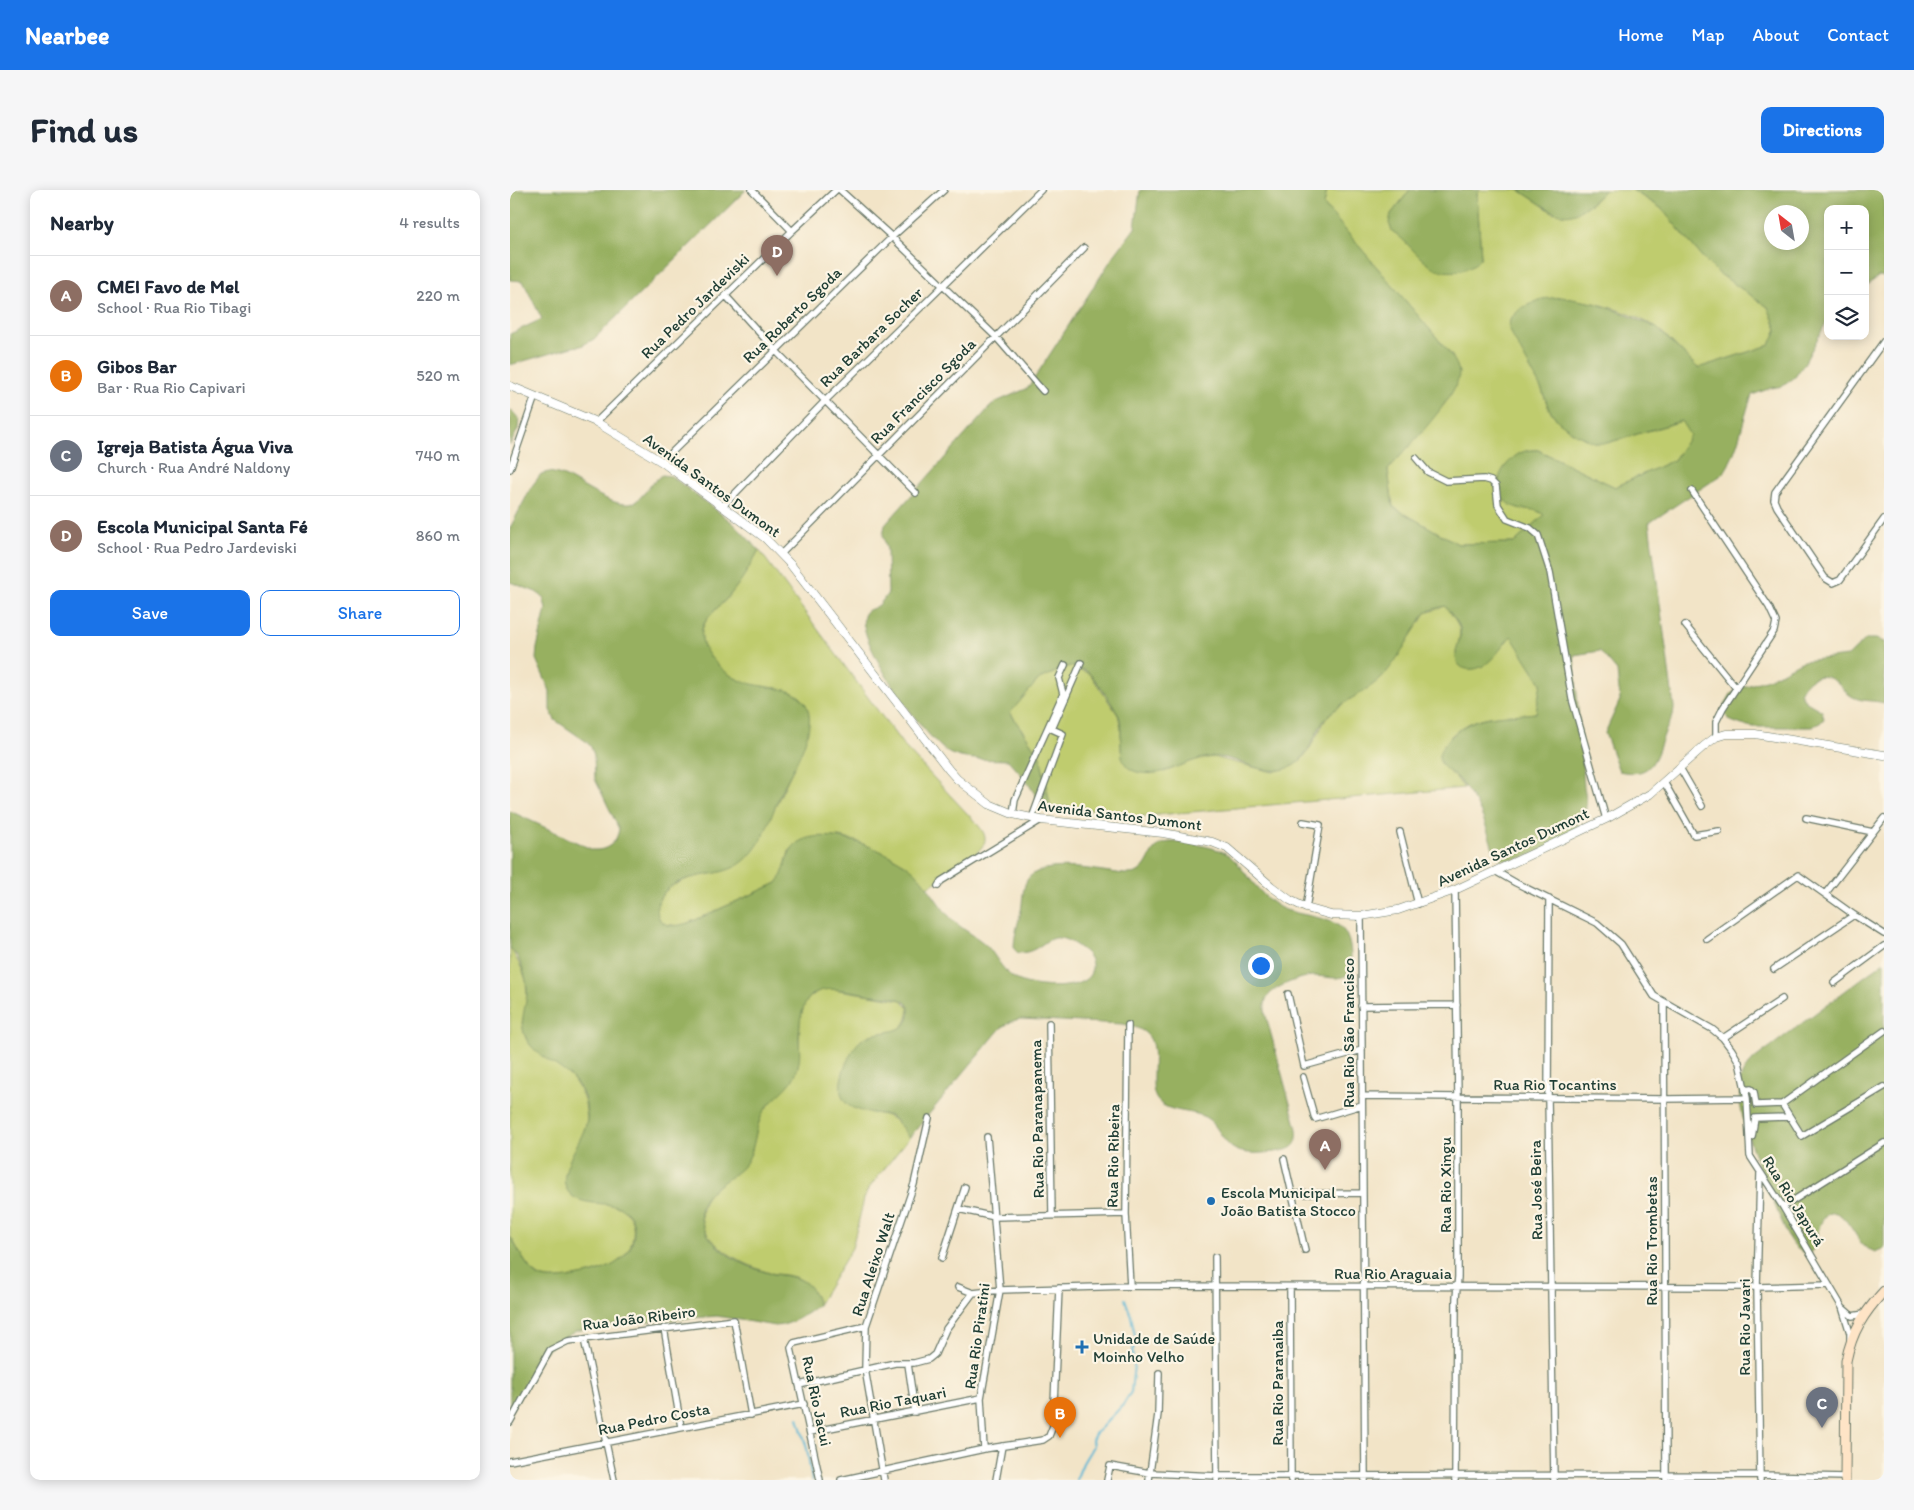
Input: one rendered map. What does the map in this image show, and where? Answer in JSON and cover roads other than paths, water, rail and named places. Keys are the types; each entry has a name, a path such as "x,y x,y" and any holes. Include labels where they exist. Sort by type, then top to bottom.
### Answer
{"main road":[{"path":"1845,1478 1845,1384 1849,1344 1864,1314 1884,1291"}],"street":[{"path":"752,190 792,231"},
{"name":"Rua Pedro Jardeviski","path":"596,422 836,190"},
{"path":"840,190 944,285 996,336 1043,391"},
{"name":"Rua Roberto Sgoda","path":"662,462 892,237 944,190"},
{"name":"Rua Barbara Socher","path":"723,506 826,400 1041,190"},
{"name":"Rua Francisco Sgoda","path":"781,554 1084,248"},
{"path":"726,296 775,350 880,454 916,493"},
{"path":"1884,341 1775,492 1774,500 1825,578 1833,583 1840,580 1884,519"},
{"name":"Avenida Santos Dumont","path":"510,386 596,422 662,462 765,538 781,554 949,770 957,779 989,804 1013,814 1041,820 1163,833 1212,842 1226,848 1290,900 1306,908 1331,915 1361,916 1398,910 1455,890 1629,807 1664,782 1716,737 1738,732 1884,755"},
{"path":"510,469 535,396"},
{"path":"1416,458 1428,472 1446,481 1484,479 1491,481 1496,486 1498,505 1507,519 1530,528 1538,535 1550,572 1572,699 1606,819"},
{"path":"1692,491 1769,607 1776,622 1774,631 1716,722 1716,737"},
{"path":"1686,625 1696,641 1736,688"},
{"path":"1032,818 1063,734 1052,729 1081,663"},
{"path":"1013,814 1016,800 1063,694 1059,678 1065,665"},
{"path":"1680,768 1702,806"},
{"path":"1664,782 1694,835 1719,831"},
{"path":"1806,818 1873,832"},
{"path":"1826,894 1884,818"},
{"path":"938,886 941,881 1041,820"},
{"path":"1303,822 1320,825 1306,908"},
{"path":"1400,832 1418,904"},
{"name":"Rua Rio Japurá","path":"1495,870 1516,883 1596,923 1621,944 1654,996 1712,1029 1723,1038 1739,1062 1747,1098 1750,1156 1783,1206 1842,1307 1850,1333 1849,1344"},
{"path":"1707,939 1798,875 1884,934"},
{"name":"Rua Rio Xingu","path":"1455,890 1458,1098 1456,1478"},
{"name":"Rua José Beira","path":"1549,899 1548,1097 1554,1477"},
{"path":"1774,969 1854,915"},
{"name":"Rua Rio São Francisco","path":"1361,916 1365,1477"},
{"path":"1834,984 1884,946"},
{"path":"1288,994 1304,1066 1362,1050"},
{"path":"1723,1038 1782,999"},
{"name":"Rua Rio Trombetas","path":"1664,1003 1666,1477"},
{"path":"1361,1006 1457,1005"},
{"name":"Rua Rio Paranapanema","path":"1049,1022 1052,1215"},
{"name":"Rua Rio Ribeira","path":"1128,1025 1126,1214 1130,1286"},
{"path":"1756,1104 1782,1104 1884,1031"},
{"path":"1304,1077 1315,1119 1362,1105"},
{"path":"1782,1104 1802,1136 1884,1087"},
{"path":"1745,1090 1751,1089 1754,1092 1756,1104 1754,1134 1752,1137 1749,1137"},
{"name":"Rua Rio Tocantins","path":"1362,1096 1458,1098 1747,1098"},
{"path":"1755,1118 1790,1117"},
{"name":"Rua Aleixo Walt","path":"884,1480 865,1369 866,1326 914,1184 929,1118"},
{"name":"Rua Rio Piratini","path":"984,1449 981,1398 1000,1290 987,1137"},
{"path":"1783,1206 1884,1143"},
{"path":"1284,1159 1305,1250"},
{"name":"Rua Rio Javari","path":"1760,1173 1757,1287 1760,1477"},
{"path":"942,1258 964,1187"},
{"path":"1293,1194 1363,1193"},
{"path":"958,1209 995,1218 1126,1214"},
{"path":"1215,1257 1217,1478"},
{"name":"Rua Rio Araguaia","path":"958,1287 973,1293 1000,1290 1130,1286 1757,1287 1829,1285"},
{"name":"Rua Rio Paranaiba","path":"1290,1287 1291,1477"},
{"path":"841,1480 984,1449 1043,1440 1049,1436 1053,1426 1059,1288"},
{"path":"799,1386 895,1363 908,1364 924,1361 935,1354 946,1329 973,1293"},
{"path":"1842,1307 1852,1316 1864,1314"},
{"name":"Rua João Ribeiro","path":"510,1422 550,1350 568,1341 734,1320 752,1414"},
{"name":"Rua Rio Jacui","path":"820,1480 791,1348 794,1343 866,1326"},
{"path":"664,1328 681,1427"},
{"path":"584,1339 614,1480"},
{"path":"908,1364 915,1412"},
{"path":"1149,1480 1158,1414 1159,1373"},
{"name":"Rua Rio Taquari","path":"810,1432 981,1398"},
{"name":"Rua Pedro Costa","path":"510,1461 804,1404"},
{"path":"996,1480 1002,1446"},
{"path":"1106,1480 1110,1466 1150,1472 1217,1478 1845,1478"}],"waterway":[{"path":"1076,1480 1093,1446 1092,1440 1095,1434 1123,1405 1131,1392 1134,1365 1132,1352 1136,1341 1125,1299"},
{"path":"798,1418 807,1449 812,1480"}],"place":[{"name":"Escola Municipal Santa Fé","path":"777,276"},
{"name":"CMEI Favo de Mel","path":"1325,1170"},
{"name":"Escola Municipal João Batista Stocco","path":"1211,1201"},
{"name":"Unidade de Saúde Moinho Velho","path":"1082,1347"},
{"name":"Igreja Batista Água Viva","path":"1822,1428"},
{"name":"Gibos Bar","path":"1060,1438"}]}
